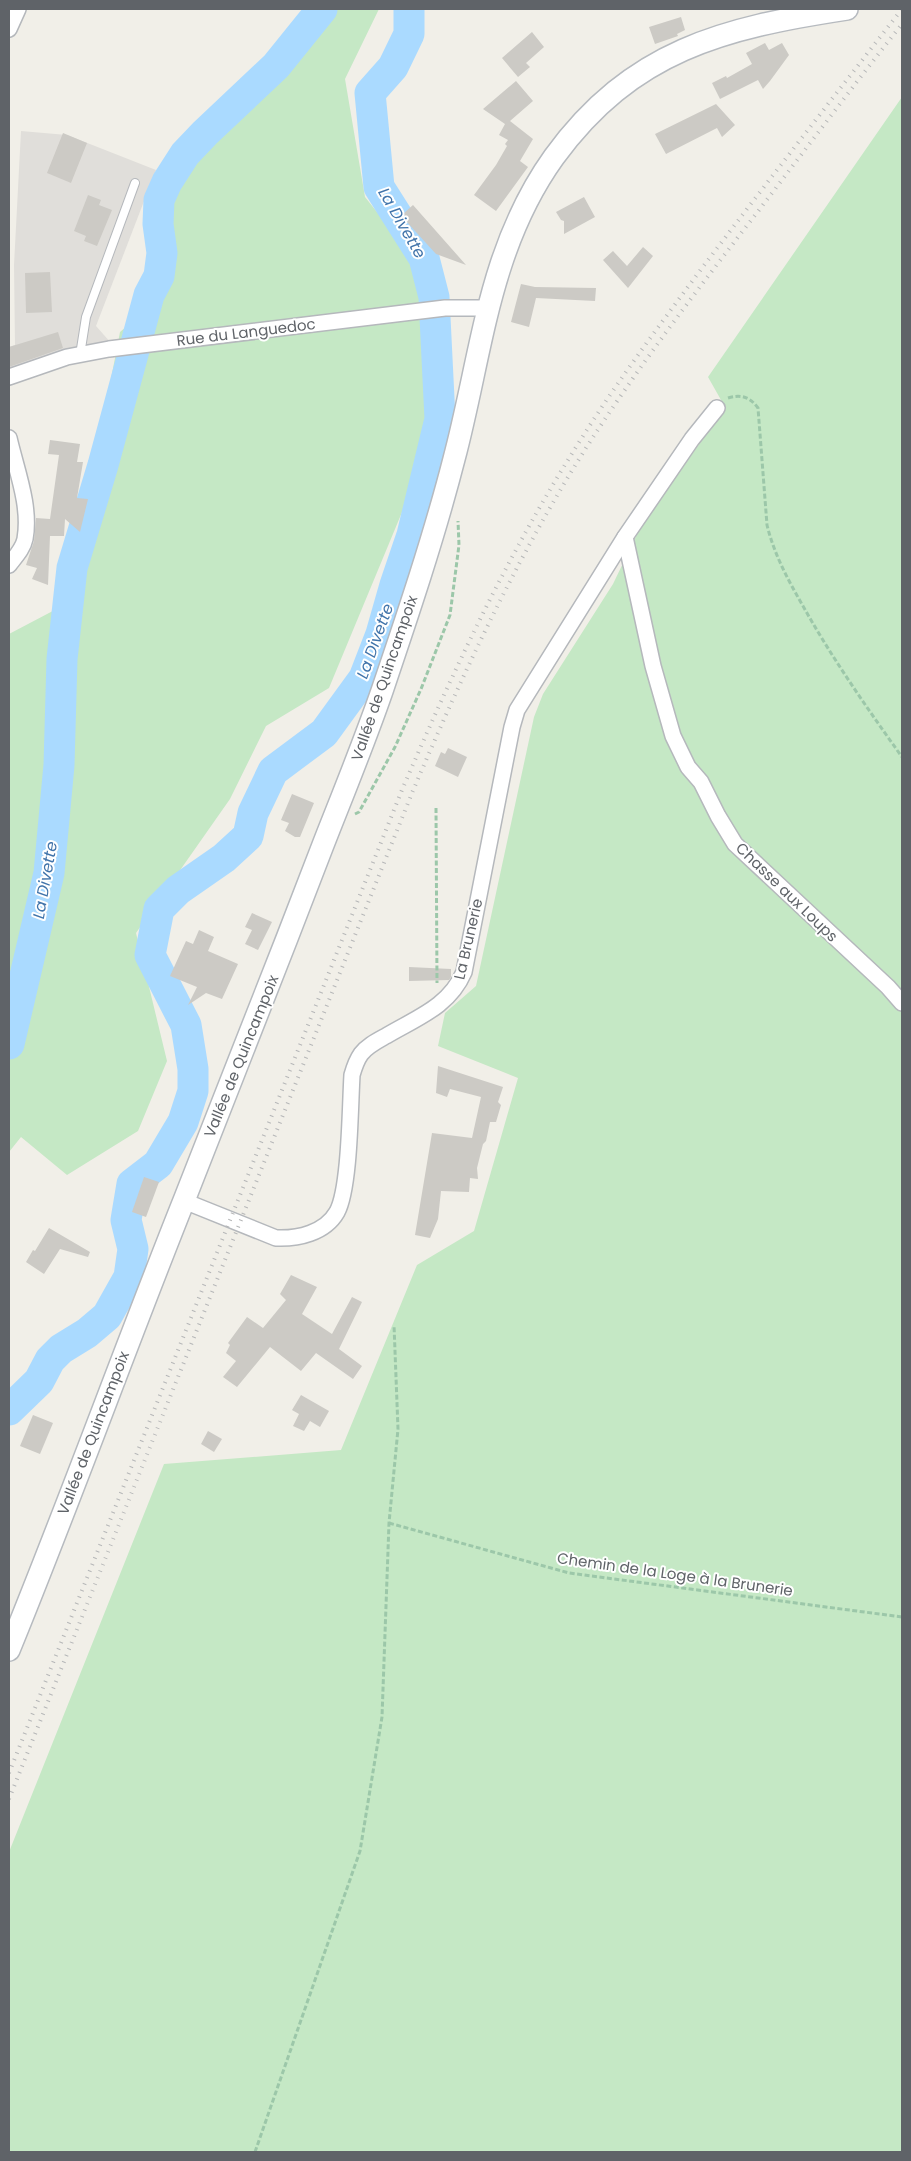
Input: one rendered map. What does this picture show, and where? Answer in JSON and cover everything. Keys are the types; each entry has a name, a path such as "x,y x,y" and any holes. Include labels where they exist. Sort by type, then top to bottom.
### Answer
{"main road":[{"name":"Vallée de Quincampoix","path":"9,1650 380,697 419,578 455,456 497,272 520,216 543,174 572,134 618,89 675,53 705,40 747,27 847,9"}],"street":[{"path":"9,30 18,9"},
{"name":"Rue du Languedoc","path":"9,377 67,357 143,344 444,308 488,308"},
{"name":"La Brunerie","path":"184,1201 276,1238 288,1239 306,1236 319,1230 337,1213 342,1197 352,1075 356,1062 372,1044 430,1011 452,994 464,972 512,727 517,710 625,537 692,439 717,408"},
{"path":"9,438 21,488 26,529 25,539 20,550 9,565"},
{"name":"Chasse aux Loups","path":"625,537 653,666 674,736 688,766 701,782 735,844 888,987 902,1003"}],"lane":[{"path":"80,355 86,317 135,182"}],"path":[{"path":"717,408 725,400 741,396 747,397 758,408 767,525 771,543 791,585 819,634 902,757"},
{"path":"330,826 359,812 396,747 421,689 450,614 459,546 458,516"},
{"path":"430,1011 438,989 436,808"},
{"path":"255,2152 360,1852 382,1717 389,1523 398,1429 394,1325"},
{"name":"Chemin de la Loge à la Brunerie","path":"389,1523 569,1573 902,1617"}],"shaded area":[{"path":"21,131 67,135 156,170 96,326 111,343 9,368 9,347 15,345 14,265"}],"green space":[{"path":"314,9 379,9 345,79 365,197 412,256 436,323 427,452 329,688 266,726 230,799 136,933 167,1061 138,1131 67,1175 21,1137 9,1152 9,634 68,603 120,332 148,308 173,177 286,63"},
{"path":"902,97 902,2152 9,2152 9,1852 164,1464 341,1450 417,1265 474,1231 518,1078 438,1046 445,1013 476,986 534,717 543,694 613,584 639,530 725,407 708,377"}],"building":[{"path":"681,17 685,30 677,34 678,36 655,44 649,27"},
{"path":"532,32 544,47 526,63 530,67 518,77 502,58"},
{"path":"765,43 769,50 782,43 789,55 770,81 763,89 758,80 720,99 712,83 726,76 727,78 752,64 746,53"},
{"path":"516,81 533,101 510,121 533,139 520,161 528,167 496,211 474,195 496,165 507,146 505,144 508,140 499,135 505,124 483,109"},
{"path":"716,104 735,125 722,137 717,128 666,154 655,134"},
{"path":"63,133 87,143 71,183 47,173"},
{"path":"88,195 101,200 99,205 112,210 97,246 84,241 86,236 74,231"},
{"path":"584,197 595,217 564,234 564,221 561,220 556,212"},
{"path":"413,205 466,265 436,254 405,220 407,218 403,214"},
{"path":"643,247 653,256 628,288 603,260 613,251 627,266"},
{"path":"50,272 52,312 26,313 25,273"},
{"path":"521,284 535,287 596,288 595,301 536,298 529,327 511,322"},
{"path":"58,332 63,348 9,367 9,347"},
{"path":"50,440 80,444 77,462 83,462 77,498 88,499 80,532 65,519 64,536 50,536 48,585 32,579 37,568 26,565 34,541 36,518 50,519 59,455 48,454"},
{"path":"448,748 467,757 458,777 435,766 441,752 445,754"},
{"path":"292,794 314,803 300,837 295,837 285,831 289,823 281,820"},
{"path":"252,913 272,922 258,950 245,944 252,930 245,927"},
{"path":"199,930 214,937 208,951 238,964 222,999 206,993 188,1005 197,987 170,976 186,941 193,944"},
{"path":"409,967 451,969 451,977 449,980 409,981"},
{"path":"438,1066 503,1087 498,1102 501,1105 496,1122 490,1122 486,1141 483,1144 477,1168 478,1179 470,1178 469,1192 441,1191 438,1219 430,1238 415,1235 432,1133 472,1138 481,1097 450,1089 447,1097 436,1093"},
{"path":"144,1177 159,1182 146,1217 132,1212"},
{"path":"49,1228 90,1252 88,1257 60,1249 44,1274 26,1262"},
{"path":"291,1275 317,1287 302,1314 332,1334 352,1297 362,1302 339,1349 362,1366 353,1379 316,1353 301,1371 270,1347 237,1387 223,1377 236,1361 226,1353 230,1345 228,1343 247,1317 263,1328 286,1300 280,1294"},
{"path":"301,1395 329,1411 320,1427 310,1421 304,1431 293,1426 299,1414 292,1410"},
{"path":"33,1415 53,1423 40,1454 20,1446"},
{"path":"208,1431 222,1439 214,1452 201,1444"}],"waterway":[{"name":"La Divette","path":"9,1044 49,873 59,765 62,659 72,568 103,465 149,295 159,276 162,253 158,224 159,200 167,182 185,154 276,66 322,9"},
{"name":"La Divette","path":"9,1410 39,1381 50,1360 61,1349 87,1333 107,1316 129,1277 133,1249 126,1220 132,1184 158,1164 183,1122 193,1091 193,1069 186,1025 150,955 159,909 178,890 224,858 248,836 253,813 273,771 324,733 364,678 381,634 412,535 440,419 434,297 424,258 379,187 370,93 393,67 409,34 409,9"}],"railway":[{"path":"9,1773 402,790 441,701 505,570 552,486 592,421 654,333 902,9"},
{"path":"9,1799 412,793 492,617 561,489 626,388 690,300 902,24"}]}
